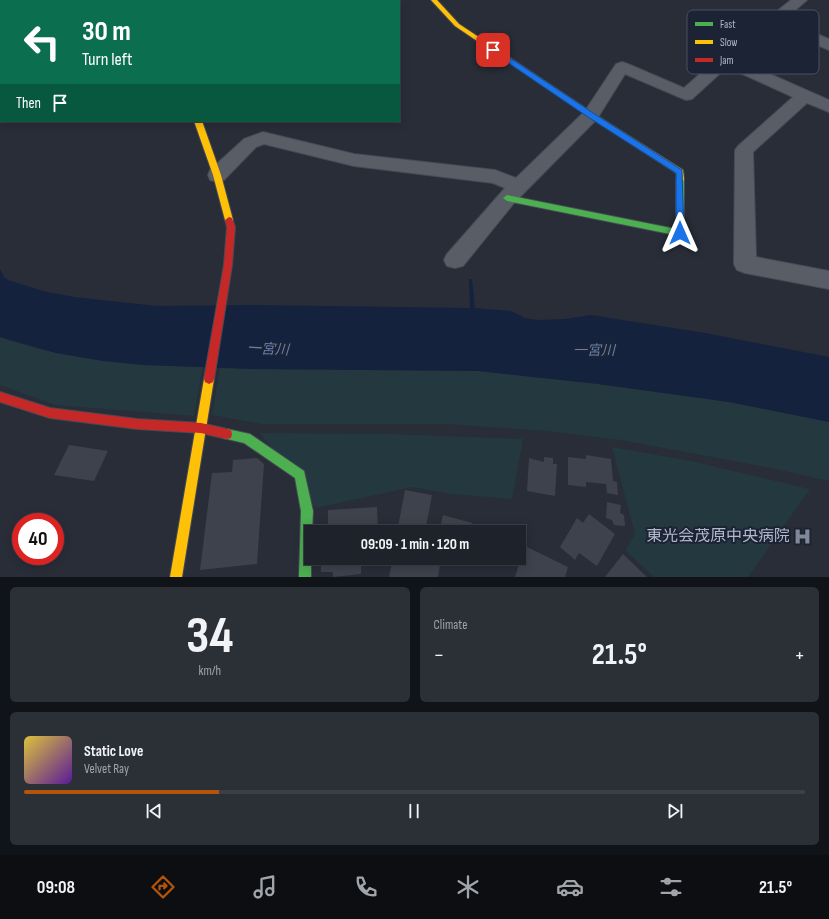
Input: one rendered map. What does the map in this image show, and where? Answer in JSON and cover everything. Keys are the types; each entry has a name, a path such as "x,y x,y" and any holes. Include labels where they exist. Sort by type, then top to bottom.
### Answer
{"street":[{"path":"218,175 250,143 263,138 354,160 495,177 513,192 680,233 680,172 591,115 457,25 434,0"},
{"path":"787,10 800,0"},
{"path":"819,40 829,44"},
{"path":"454,260 513,192 591,115 622,67 686,94 709,74"},
{"path":"756,74 829,107"},
{"path":"805,96 744,150 745,264 829,280"},
{"path":"176,577 227,269 231,227 218,175 204,132 199,122"},
{"path":"0,397 50,413 137,424 201,428 246,438 300,475 307,511 305,577"}],"shaded area":[{"path":"0,337 56,353 97,360 139,364 203,366 194,416 55,405 0,385"},
{"path":"220,367 251,369 479,371 598,384 729,402 829,422 829,481 771,468 621,440 548,431 446,424 262,424 212,415"},
{"path":"260,433 390,434 523,439 512,499 451,494 412,487 316,508"},
{"path":"612,447 691,461 810,489 748,577 654,577 625,550 635,534"}],"water":[{"name":"一宮川","path":"0,269 4,277 8,280 43,291 74,297 157,306 249,305 470,308 469,279 472,279 475,308 511,311 525,318 537,320 565,319 591,315 705,333 829,357 829,422 729,402 598,384 479,371 251,369 142,365 103,361 56,353 0,337"}],"building":[{"path":"69,445 108,451 94,481 54,475"},
{"path":"586,455 611,459 613,481 617,482 618,495 607,493 606,484 586,482 586,487 568,485 568,457 586,459"},
{"path":"544,457 553,458 553,464 557,464 555,496 527,491 529,458 544,462"},
{"path":"257,458 264,464 257,564 200,570 212,473 232,472 233,460"},
{"path":"405,490 432,495 426,525 398,525"},
{"path":"607,502 621,505 620,513 624,515 625,526 614,525 612,520 606,518"},
{"path":"377,507 378,525 328,525 328,510"},
{"path":"589,514 615,534 597,566 579,553 575,560 560,547 577,518 583,523"},
{"path":"443,515 472,523 474,525 441,525"},
{"path":"526,546 568,567 565,577 515,577 519,565 526,565"},
{"path":"623,554 647,577 605,577"},
{"path":"321,565 361,565 361,574 333,577 333,572 321,572"},
{"path":"392,565 440,565 438,577 389,577"}],"traffic: fast":[{"path":"507,198 680,233 680,179"},
{"path":"227,434 246,438 300,475 307,511 305,577"}],"traffic: slow":[{"path":"434,0 457,25 591,115 680,172 680,179"},
{"path":"198,122 217,175 229,220"},
{"path":"176,577 209,379"}],"traffic: jam":[{"path":"209,379 228,265 231,227 229,220"},
{"path":"0,397 50,413 137,424 201,428 227,434"}],"place":[{"name":"東光会茂原中央病院","path":"803,536"}],"route":[{"path":"493,50 680,172 680,233"}]}
